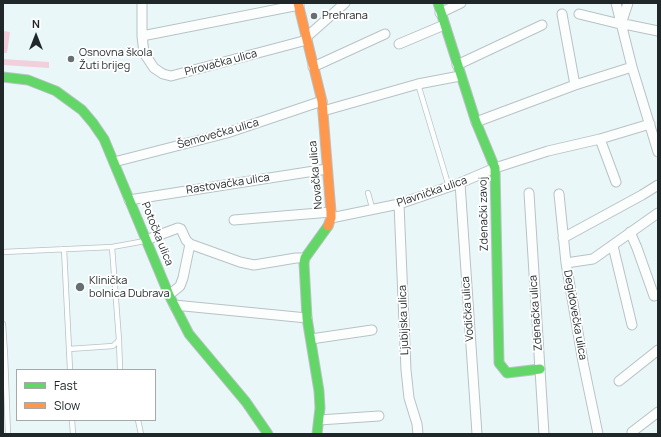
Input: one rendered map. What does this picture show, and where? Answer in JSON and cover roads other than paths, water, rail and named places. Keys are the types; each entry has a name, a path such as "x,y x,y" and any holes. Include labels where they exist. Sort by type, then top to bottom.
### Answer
{"street":[{"path":"142,3 142,36 144,53"},
{"path":"307,38 345,3"},
{"name":"Zdenački zavoj","path":"438,3 460,76 476,122 495,168 499,362 501,367 507,373 540,369"},
{"path":"440,13 461,3"},
{"path":"616,3 620,24 632,67 658,152"},
{"path":"620,24 628,3"},
{"path":"142,36 299,4"},
{"name":"Novačka ulica","path":"299,4 322,102 331,215 323,234 305,258"},
{"path":"562,14 575,85"},
{"path":"579,14 658,31"},
{"path":"399,44 444,25"},
{"path":"457,65 542,25"},
{"path":"313,67 385,34"},
{"name":"Pirovačka ulica","path":"144,53 154,68 163,74 171,76 307,38"},
{"path":"476,122 575,85 632,67"},
{"path":"323,111 418,84 460,76"},
{"name":"Potočka ulica","path":"3,77 28,80 56,91 82,110 93,123 104,139 168,295 189,334 246,402 268,434"},
{"name":"Šemovečka ulica","path":"114,162 227,133 322,102"},
{"name":"Plavnička ulica","path":"234,220 331,215 372,211 399,204 460,184 495,168 548,151 600,139 650,124"},
{"path":"600,139 616,182"},
{"name":"Rastovačka ulica","path":"129,200 327,169"},
{"name":"Vodička ulica","path":"460,184 477,434"},
{"path":"564,238 642,196 658,185"},
{"name":"Zdenačka ulica","path":"529,193 544,434"},
{"name":"Degidovečka ulica","path":"559,194 566,263 583,362 598,434"},
{"name":"Ljubijska ulica","path":"399,204 406,370 409,398 417,424 418,434"},
{"path":"566,263 593,259 658,213"},
{"path":"146,240 178,228 190,244 240,262 254,265 296,258 305,258 307,318 319,390 319,420 317,434"},
{"path":"630,232 654,296"},
{"path":"168,295 180,286 184,278 190,244"},
{"path":"613,246 632,325"},
{"path":"174,305 307,318"},
{"path":"311,339 372,330"},
{"path":"620,381 658,350"},
{"path":"632,432 658,412"},
{"path":"319,420 379,416"}],"lane":[{"path":"88,53 144,53"},
{"path":"418,84 449,187"},
{"path":"368,193 372,211"},
{"path":"3,252 112,247 146,240"},
{"path":"112,247 120,369"},
{"path":"64,249 70,369"},
{"path":"3,324 8,434"},
{"path":"69,349 113,346 119,340"},
{"path":"72,421 73,434"},
{"path":"138,421 141,434"}],"place":[{"name":"Prehrana","path":"314,16"},
{"name":"Osnovna škola Žuti brijeg","path":"71,59"},
{"name":"Klinička bolnica Dubrava","path":"80,287"}]}
